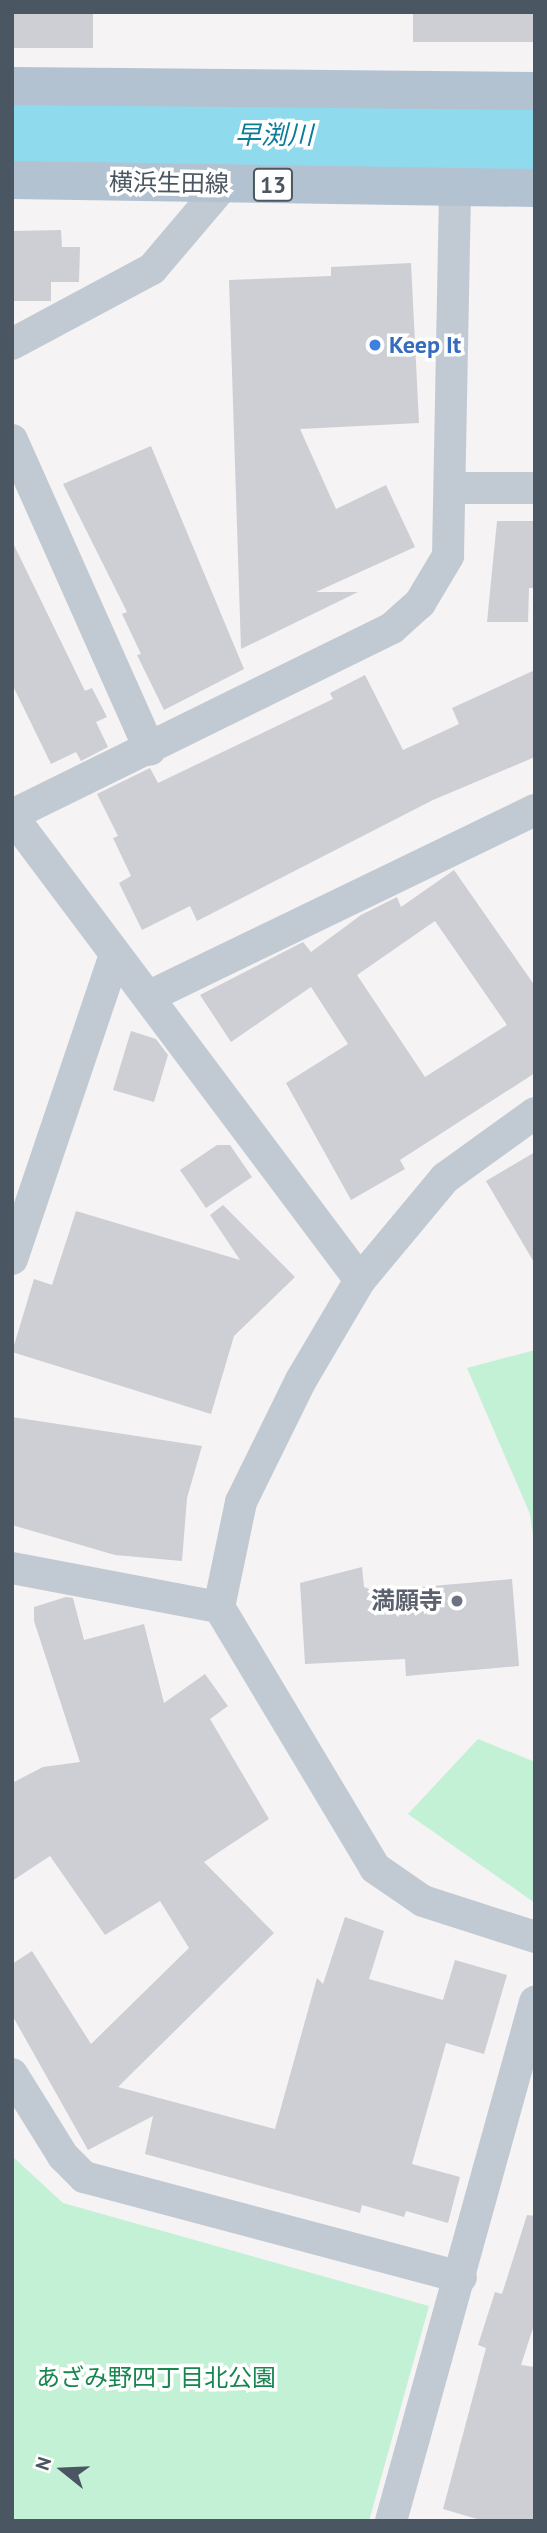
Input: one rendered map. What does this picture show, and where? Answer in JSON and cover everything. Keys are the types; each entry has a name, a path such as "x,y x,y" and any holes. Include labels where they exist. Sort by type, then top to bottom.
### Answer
{"main road":[{"path":"12,86 535,91"},
{"name":"横浜生田線","path":"12,180 535,188"}],"street":[{"path":"12,344 152,269 225,184"},
{"path":"360,1280 12,815 150,750 392,628 420,603 448,556 455,188"},
{"path":"12,440 150,750"},
{"path":"451,488 535,488"},
{"path":"150,996 535,810"},
{"path":"12,1259 115,955"},
{"path":"535,1113 445,1178 360,1280 301,1380 241,1502 219,1607 375,1868 423,1901 535,1937"},
{"path":"12,1568 219,1607"},
{"path":"391,2521 461,2277 535,2002"},
{"path":"12,2074 23,2116 84,2177 461,2277"}],"green space":[{"path":"535,1350 535,1549 530,1514 467,1368"},
{"path":"478,1739 535,1762 535,1903 408,1814"},
{"name":"あざみ野四丁目北公園","path":"12,2156 63,2203 429,2306 369,2521 12,2521"}],"building":[{"path":"12,12 93,12 93,48 12,48"},
{"path":"413,12 535,12 535,42 413,42"},
{"path":"61,230 62,247 80,247 79,282 51,282 51,301 12,301 12,231"},
{"path":"411,263 419,423 300,429 336,509 386,485 415,547 316,592 358,592 241,649 229,280 331,276 331,267"},
{"path":"151,446 244,669 164,710 137,655 141,654 122,614 127,612 63,484"},
{"path":"497,521 535,521 535,588 529,588 528,622 487,622"},
{"path":"12,541 85,691 92,688 107,717 96,722 108,747 81,761 76,752 51,764 12,684"},
{"path":"535,670 535,757 433,800 197,921 190,906 142,930 119,883 131,876 113,838 118,836 97,794 150,768 158,783 333,699 330,693 365,675 403,750 459,724 452,708"},
{"path":"454,870 535,986 535,1073 400,1160 405,1169 351,1200 286,1083 348,1044 311,987 231,1042 200,995 303,942 311,952 361,915 397,897 401,907","holes":["435,921 507,1025 425,1077 357,975"]},
{"path":"131,1031 156,1039 168,1055 154,1102 113,1090"},
{"path":"217,1145 230,1145 252,1177 206,1208 180,1170"},
{"path":"535,1152 535,1264 486,1181"},
{"path":"223,1205 295,1277 234,1336 211,1414 12,1352 34,1279 52,1285 76,1211 240,1260 210,1215"},
{"path":"12,1417 202,1446 187,1498 182,1561 115,1555 12,1525"},
{"name":"満願寺","path":"362,1567 364,1587 374,1591 512,1579 519,1666 406,1676 405,1659 305,1664 300,1583"},
{"path":"66,1597 73,1598 84,1640 144,1624 164,1703 205,1674 228,1706 210,1719 269,1819 204,1862 274,1933 118,2087 275,2129 317,1978 323,1984 345,1917 384,1931 369,1979 443,2000 455,1960 507,1975 484,2054 446,2043 412,2164 460,2177 448,2223 406,2211 404,2217 362,2205 360,2213 145,2154 153,2116 88,2150 12,2015 12,1964 32,1951 91,2044 189,1948 160,1901 105,1935 50,1856 12,1881 12,1783 43,1767 80,1762 34,1621 34,1607"},
{"path":"527,2215 535,2216 535,2322 521,2365 535,2367 535,2521 484,2521 443,2509 486,2348 478,2345 495,2292 502,2294"}],"waterway":[{"name":"早渕川","path":"12,134 535,136"}],"place":[{"name":"Keep It","path":"375,345"},
{"name":"満願寺","path":"457,1601"}]}
